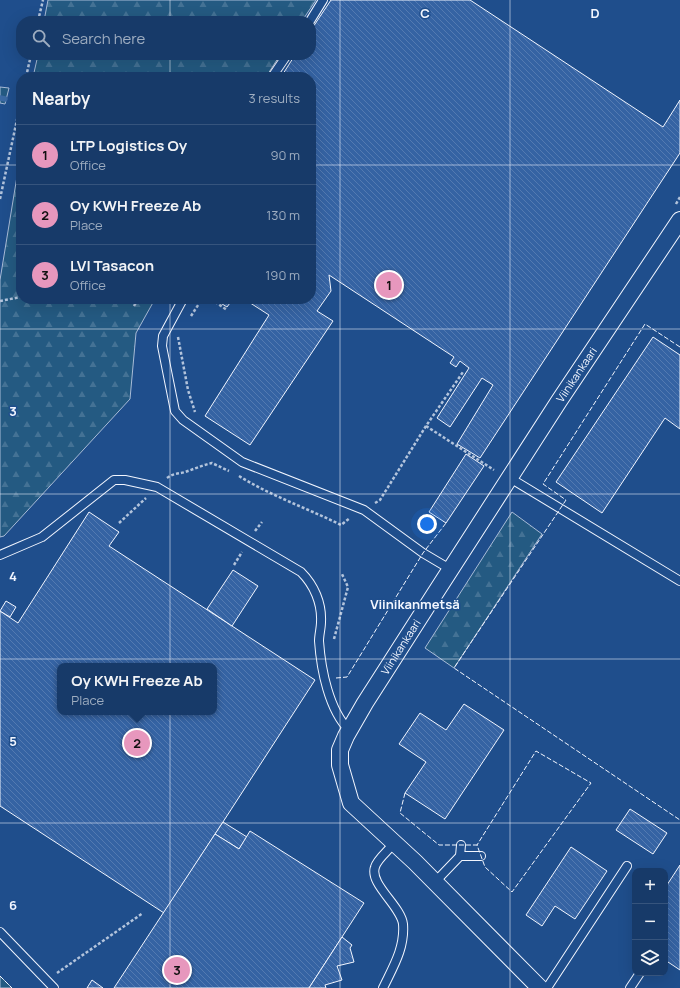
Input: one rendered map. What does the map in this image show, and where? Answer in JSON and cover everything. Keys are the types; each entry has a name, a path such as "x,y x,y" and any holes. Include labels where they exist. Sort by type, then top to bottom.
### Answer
{"street":[{"name":"Viinikankaari","path":"540,988 435,882 351,802 340,765 340,750 350,730 450,569 504,476 680,220"}],"lane":[{"path":"313,16 323,0"},
{"path":"275,72 284,60"},
{"path":"179,304 163,336 162,346 175,410 183,420 242,462 364,510 423,553 450,569"},
{"path":"504,476 680,581"},
{"path":"0,555 42,537 114,480 125,480 157,487 301,572 311,582 318,601 321,620 319,640 326,680 333,705 341,722 350,730"},
{"path":"383,988 403,941 403,922 387,894 374,877 375,867 394,843"},
{"path":"435,882 460,856 462,845"},
{"path":"460,856 481,856"},
{"path":"547,988 627,866"},
{"path":"0,932 54,988"},
{"path":"630,988 638,976"}],"path":[{"path":"39,16 43,0"},
{"path":"27,72 30,60"},
{"path":"0,199 16,124"},
{"path":"0,301 16,297"},
{"path":"187,321 199,304"},
{"path":"218,304 227,310"},
{"path":"179,332 179,346 188,390 198,418"},
{"path":"186,472 212,463 265,492 299,504 341,525 350,517 380,500 426,426 463,372"},
{"path":"426,426 504,476"},
{"path":"46,981 143,913"}],"green space":[{"path":"48,0 316,0 305,16 45,16"},
{"path":"37,60 277,60 269,72 34,72"},
{"path":"0,87 9,88 5,104 0,103"},
{"path":"16,182 16,304 152,304 136,333 130,399 4,536 0,537 0,280"},
{"path":"512,512 542,534 454,668 425,648"},
{"path":"0,976 12,988 0,988"}],"building":[{"path":"331,0 470,0 663,127 680,100 680,153 480,458 457,444 493,385 482,378 450,427 437,418 469,368 460,361 456,367 450,363 454,357 329,275 331,291 317,311 333,321 250,445 205,416 269,315 252,304 316,304 316,72 284,72 292,60 316,60 316,22"},
{"path":"222,304 229,304 227,307"},
{"path":"653,337 680,355 680,429 665,418 602,513 556,482"},
{"path":"466,454 484,466 446,523 429,512"},
{"path":"89,512 119,532 109,546 315,680 164,913 0,806 0,611 18,623"},
{"path":"233,570 258,586 232,626 207,609"},
{"path":"6,601 16,607 10,617 0,611"},
{"path":"464,704 504,730 445,819 405,793 426,762 399,744 420,713 446,730"},
{"path":"630,809 667,833 653,854 616,830"},
{"path":"223,822 247,837 239,849 215,834"},
{"path":"250,831 364,903 309,988 114,988 215,834 239,849"},
{"path":"571,847 607,871 575,919 555,906 542,926 526,915"},
{"path":"680,865 680,970 668,962 668,883"},
{"path":"342,937 352,945 350,948 354,962 337,966 342,980 325,985 326,988 309,988"},
{"path":"92,980 103,988 87,988"}],"waterway":[{"path":"0,98 5,99"}],"fence":[{"path":"680,347 645,324 543,484 566,500 454,668 680,820"},
{"path":"336,678 347,677 423,553 446,523"},
{"path":"405,793 400,813 439,845 477,845 485,867 512,892 591,783 536,751 477,845"},
{"path":"0,976 12,988"}],"place":[{"name":"LTP Logistics Oy","path":"389,285"},
{"name":"Oy KWH Freeze Ab","path":"137,743"},
{"name":"LVI Tasacon","path":"177,970"}],"district":[{"name":"Viinikanmetsä","path":"415,604"}]}
